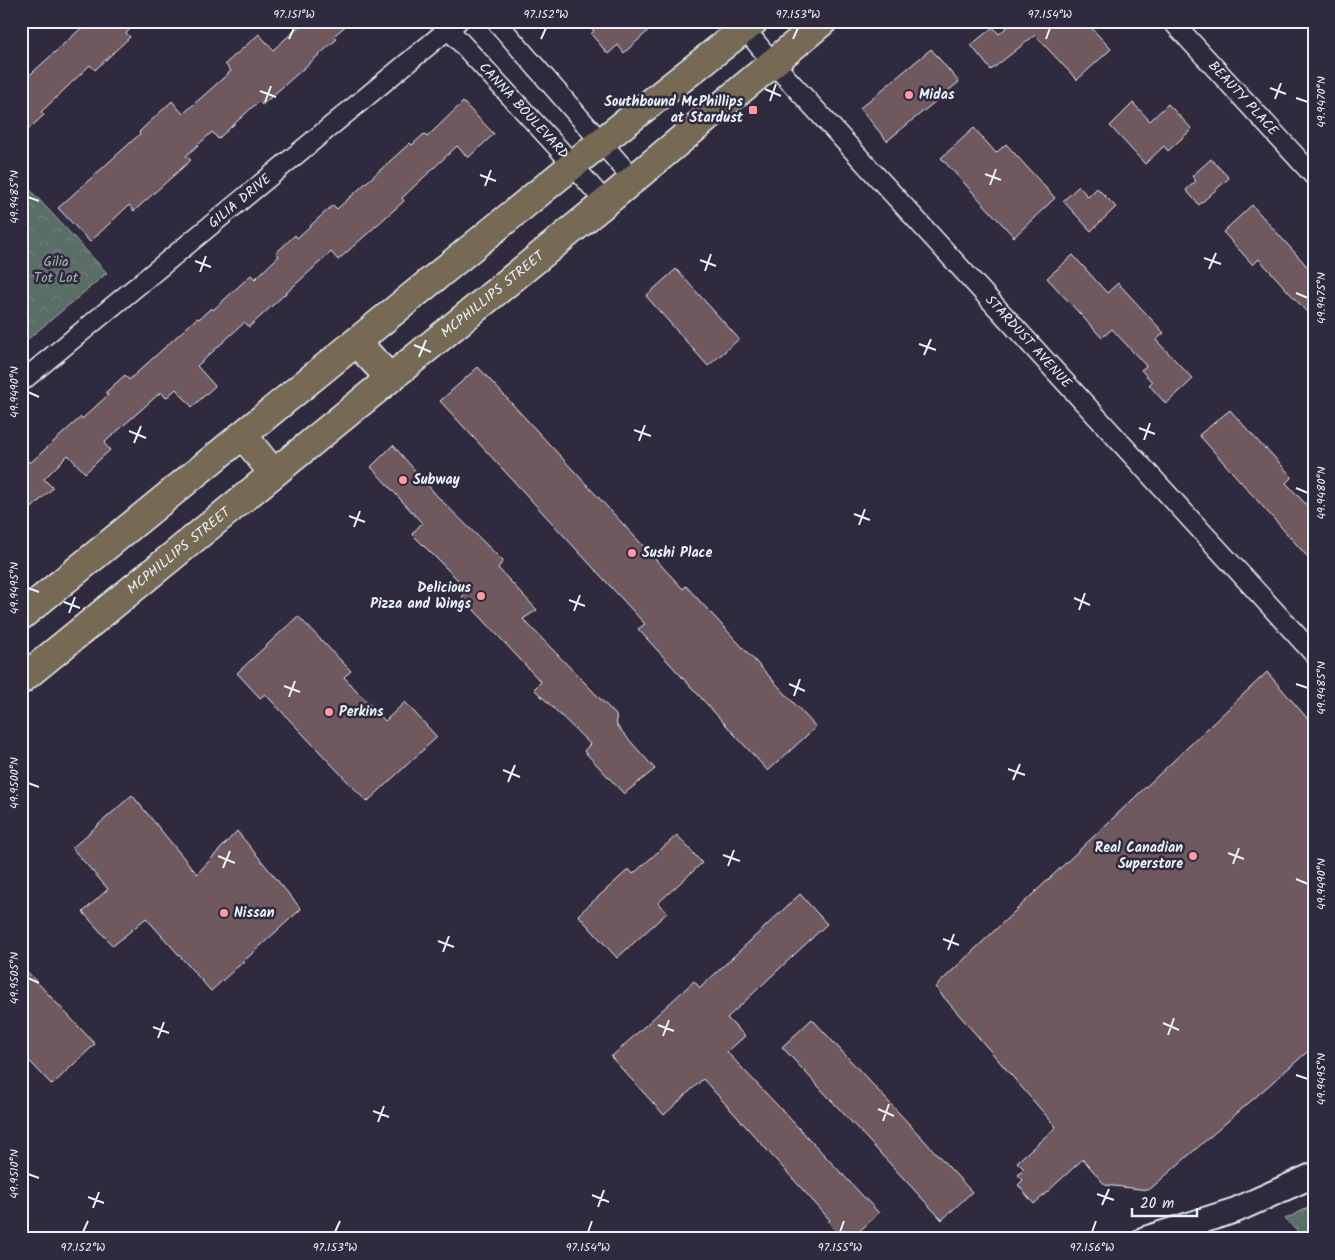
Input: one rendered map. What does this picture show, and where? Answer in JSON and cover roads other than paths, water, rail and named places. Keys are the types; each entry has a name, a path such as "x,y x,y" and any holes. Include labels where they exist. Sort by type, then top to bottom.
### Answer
{"main road":[{"name":"MCPHILLIPS STREET","path":"21,680 823,21"},
{"path":"21,616 572,166 750,25"},
{"path":"356,342 390,378"},
{"path":"243,435 273,473"}],"street":[{"path":"496,21 633,179"},
{"name":"BEAUTY PLACE","path":"1172,21 1314,176"},
{"name":"CANNA BOULEVARD","path":"449,24 604,202"},
{"name":"GILIA DRIVE","path":"21,382 449,24"},
{"name":"STARDUST AVENUE","path":"750,25 773,62 1314,654"},
{"path":"1145,1239 1236,1210 1314,1175"}],"place":[{"name":"Midas","path":"909,95"},
{"name":"Southbound McPhillips at Stardust","path":"753,110"},
{"name":"Subway","path":"403,480"},
{"name":"Sushi Place","path":"632,553"},
{"name":"Delicious Pizza and Wings","path":"481,596"},
{"name":"Perkins","path":"329,712"},
{"name":"Real Canadian Superstore","path":"1193,856"},
{"name":"Nissan","path":"224,913"}],"park label":[{"name":"Gilia Tot Lot","path":"56,270"}]}
